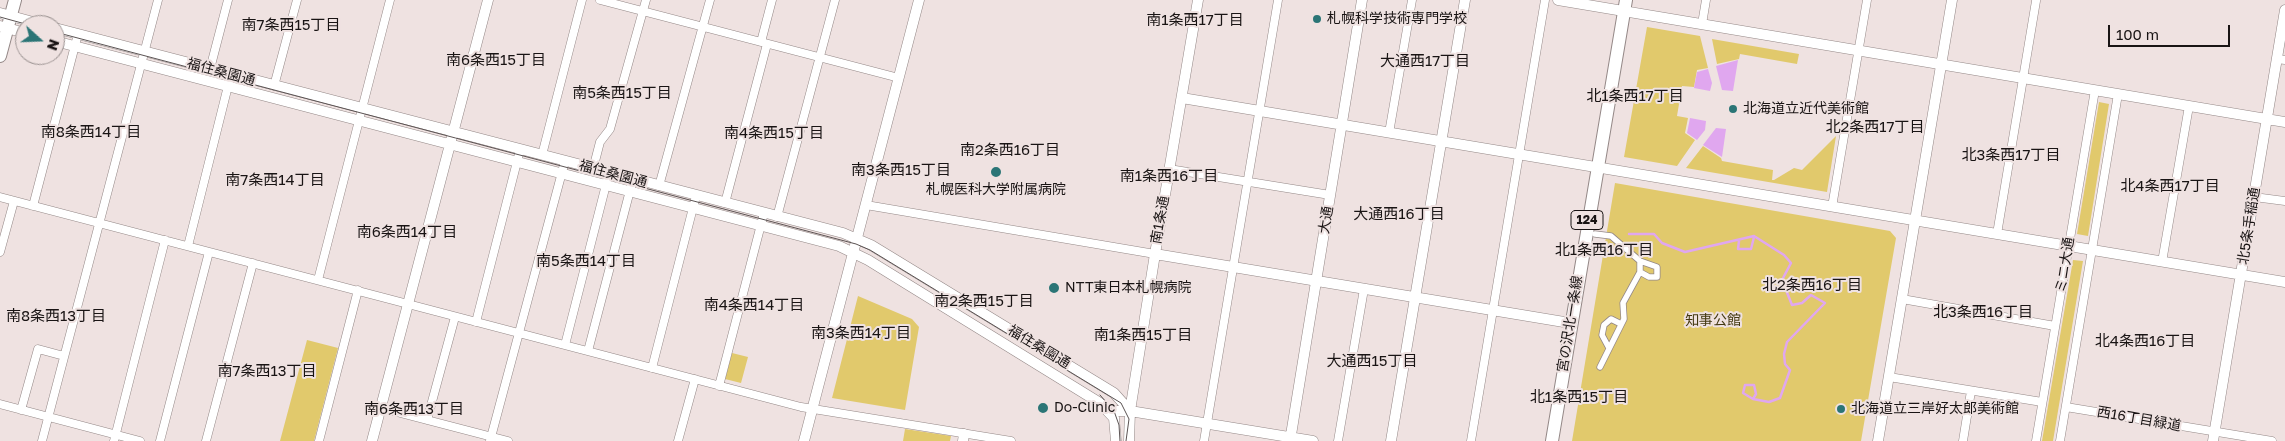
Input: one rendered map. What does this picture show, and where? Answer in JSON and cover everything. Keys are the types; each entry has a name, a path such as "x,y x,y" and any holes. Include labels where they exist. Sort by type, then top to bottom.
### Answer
{"main road":[{"path":"0,56 4,21 15,0"},
{"name":"宮の沢北一条線","path":"1552,441 1596,167 1625,5"}],"street":[{"path":"42,441 158,0"},
{"path":"210,68 228,0"},
{"path":"274,86 297,0"},
{"path":"318,280 364,109 363,102 390,0"},
{"path":"372,441 488,0"},
{"path":"542,155 582,0"},
{"path":"600,0 899,78"},
{"path":"593,169 600,142 610,129 646,0"},
{"path":"659,186 710,0"},
{"path":"725,204 764,43 772,0"},
{"path":"777,217 835,0"},
{"path":"804,441 919,0"},
{"name":"南1条通","path":"1129,441 1130,411 1198,0"},
{"path":"1204,441 1278,0"},
{"name":"大通","path":"1290,439 1362,0"},
{"path":"1388,132 1412,0"},
{"path":"1391,441 1465,0"},
{"path":"1472,441 1545,0"},
{"path":"1558,0 1625,5 1702,24 2285,122"},
{"path":"1702,24 1706,0"},
{"path":"1832,206 1867,0"},
{"path":"1878,441 1952,0"},
{"path":"1997,234 2036,1"},
{"name":"北5条手稲通","path":"2214,436 2267,119 2281,60 2285,10"},
{"path":"4,21 15,27"},
{"name":"福住桑園通","path":"65,31 454,131 725,204 843,233 871,245 1114,393 1130,411"},
{"path":"33,206 78,34"},
{"name":"福住桑園通","path":"65,44 839,246 1092,398 1110,411"},
{"path":"188,246 231,74"},
{"name":"ミニ大通","path":"2036,441 2095,90"},
{"name":"ミニ大通","path":"2060,441 2118,94"},
{"path":"1182,98 2285,282"},
{"path":"2162,262 2189,106"},
{"path":"476,322 520,150"},
{"path":"491,439 565,162"},
{"path":"1169,168 1330,195"},
{"path":"565,345 609,173"},
{"path":"588,351 634,179"},
{"path":"652,368 696,196"},
{"path":"0,197 812,409 963,437 1011,441"},
{"path":"2254,197 2285,201"},
{"path":"0,252 14,201"},
{"path":"866,205 1570,323"},
{"path":"719,386 764,213"},
{"path":"1595,234 1611,236 1640,261 1657,267 1657,277 1649,277 1640,272"},
{"path":"114,438 165,240"},
{"path":"160,441 209,252"},
{"path":"1600,367 1624,319 1623,303 1640,272 1640,261"},
{"path":"206,441 253,263"},
{"path":"1338,441 1364,289"},
{"path":"319,441 358,290"},
{"path":"1902,299 2055,326"},
{"path":"427,420 455,317"},
{"path":"1609,348 1602,335 1604,325 1611,319 1621,324"},
{"path":"21,410 38,349 64,356"},
{"path":"1889,377 2042,402"},
{"path":"678,441 695,379"},
{"path":"1963,441 1971,391"},
{"path":"0,404 114,438 140,441"},
{"name":"西16丁目緑道","path":"2066,406 2214,436 2272,441"},
{"path":"381,408 491,439 508,441"},
{"path":"1116,441 1116,425 1110,411 1130,411 1290,439 1313,441"},
{"path":"1116,425 1130,411"}],"green space":[{"path":"1647,27 1700,36 1708,68 1697,70 1694,87 1682,86 1677,116 1688,118 1685,133 1695,140 1677,166 1624,157"},
{"path":"1712,39 1799,54 1797,64 1740,54 1739,59 1717,64"},
{"path":"2099,102 2109,104 2088,236 2077,234"},
{"path":"1836,136 1827,192 1686,168 1703,146 1721,158 1722,161 1773,170 1772,180 1774,180 1794,168 1802,170"},
{"name":"知事公館","path":"1615,183 1890,231 1896,238 1861,441 1572,441"},
{"path":"2073,260 2083,261 2053,441 2042,441"},
{"path":"858,296 912,319 919,327 905,410 832,398"},
{"path":"307,340 338,348 314,441 280,441"},
{"path":"732,353 748,357 741,383 725,379"},
{"path":"905,429 951,436 950,441 903,441"}],"shaded area":[{"path":"1738,60 1733,91 1722,90 1716,66"},
{"path":"1708,69 1712,83 1710,91 1694,88 1697,72"},
{"path":"1690,118 1706,121 1705,130 1697,140 1687,133"},
{"path":"1716,128 1726,129 1722,157 1703,145"}],"waterway":[{"path":"1629,234 1654,234 1662,243 1685,252 1754,236 1784,255 1791,263 1782,280 1792,305 1802,303 1811,295 1825,303 1787,342 1784,354 1785,364 1790,370 1780,398 1769,402 1753,399 1756,394 1754,385 1745,385 1743,393 1753,399"},
{"path":"1739,241 1738,249 1751,249 1754,237"}],"tram line":[{"path":"0,17 15,21"},
{"path":"65,35 856,244 870,250 1121,403 1129,419 1126,441"},
{"path":"1100,395 1114,411 1119,425 1120,441"}],"place":[{"name":"札幌科学技術専門学校","path":"1317,19"},
{"name":"北海道立近代美術館","path":"1733,109"},
{"name":"札幌医科大学附属病院","path":"996,172"},
{"name":"NTT東日本札幌病院","path":"1054,288"},
{"name":"Do-Clinic","path":"1043,408"},
{"name":"北海道立三岸好太郎美術館","path":"1841,409"}],"district":[{"name":"南1条西17丁目","path":"1195,20"},
{"name":"南7条西15丁目","path":"291,25"},
{"name":"南6条西15丁目","path":"496,60"},
{"name":"大通西17丁目","path":"1425,61"},
{"name":"南5条西15丁目","path":"622,93"},
{"name":"北1条西17丁目","path":"1635,96"},
{"name":"北2条西17丁目","path":"1875,127"},
{"name":"南8条西14丁目","path":"91,132"},
{"name":"南4条西15丁目","path":"774,133"},
{"name":"南2条西16丁目","path":"1010,150"},
{"name":"北3条西17丁目","path":"2011,155"},
{"name":"南3条西15丁目","path":"901,170"},
{"name":"南1条西16丁目","path":"1169,176"},
{"name":"南7条西14丁目","path":"275,180"},
{"name":"北4条西17丁目","path":"2170,186"},
{"name":"大通西16丁目","path":"1399,214"},
{"name":"南6条西14丁目","path":"407,232"},
{"name":"北1条西16丁目","path":"1604,250"},
{"name":"南5条西14丁目","path":"586,261"},
{"name":"北2条西16丁目","path":"1812,285"},
{"name":"南2条西15丁目","path":"984,301"},
{"name":"南4条西14丁目","path":"754,305"},
{"name":"北3条西16丁目","path":"1983,312"},
{"name":"南8条西13丁目","path":"56,316"},
{"name":"南3条西14丁目","path":"861,333"},
{"name":"南1条西15丁目","path":"1143,335"},
{"name":"北4条西16丁目","path":"2145,341"},
{"name":"大通西15丁目","path":"1372,361"},
{"name":"南7条西13丁目","path":"267,371"},
{"name":"北1条西15丁目","path":"1579,397"},
{"name":"南6条西13丁目","path":"414,409"}]}
